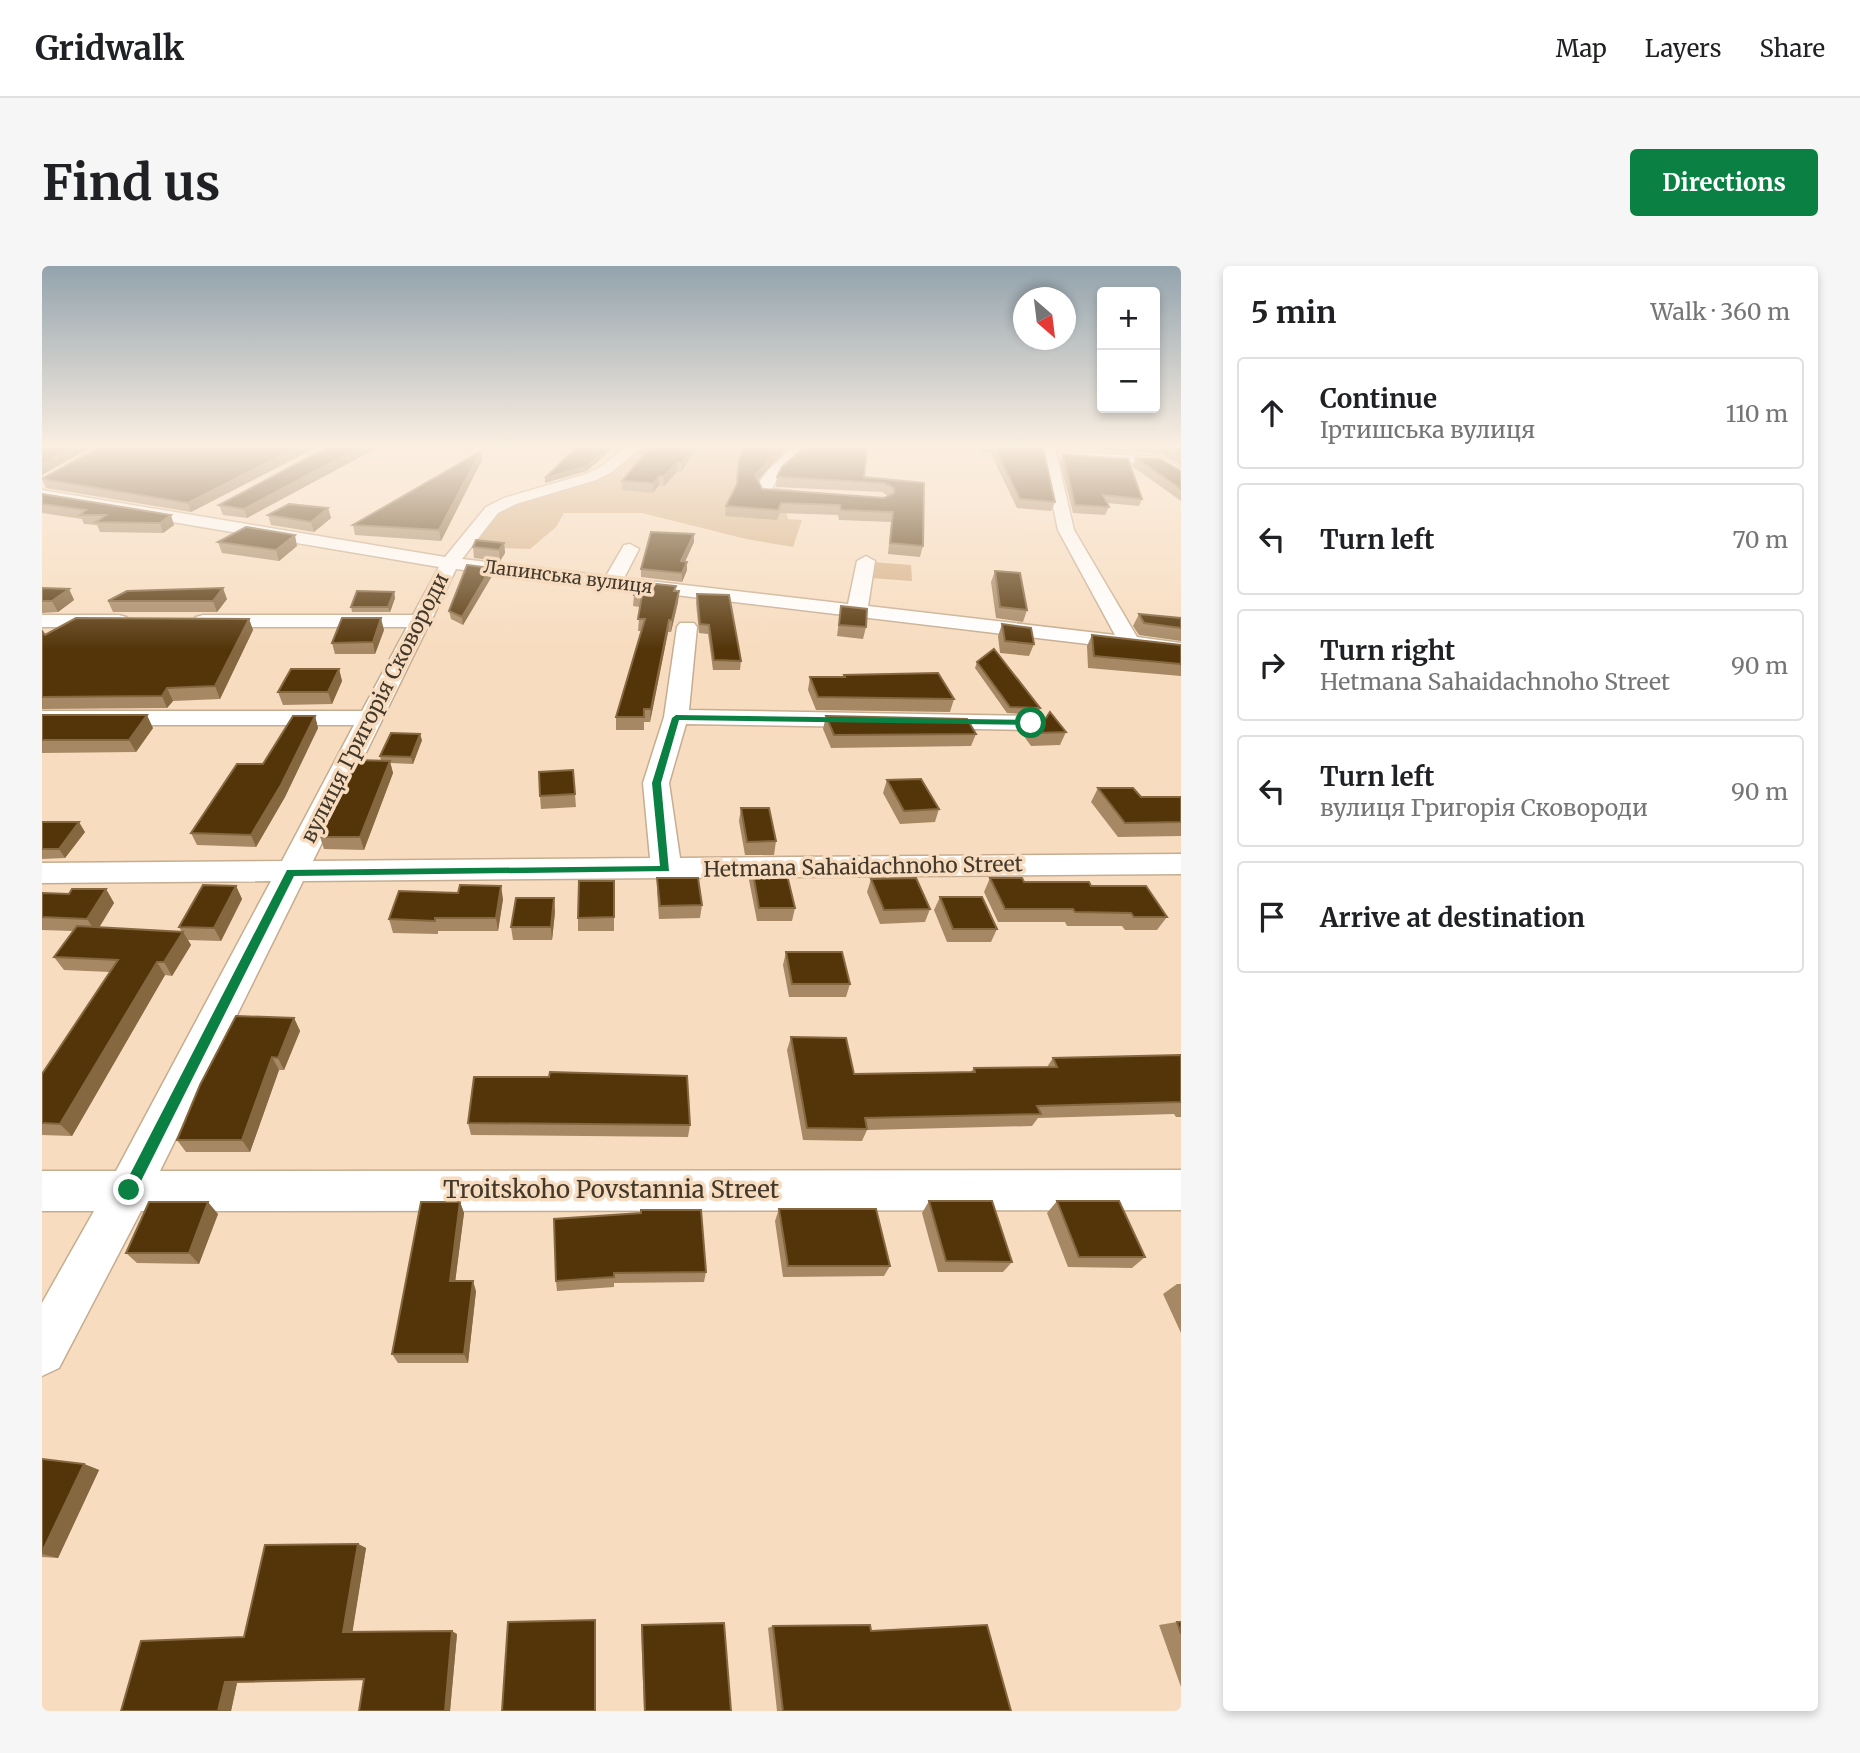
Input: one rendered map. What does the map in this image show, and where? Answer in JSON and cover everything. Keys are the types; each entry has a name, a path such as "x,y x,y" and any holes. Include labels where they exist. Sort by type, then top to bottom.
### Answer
{"street":[{"name":"Лапинська вулиця","path":"156,515 450,563 1181,649"},
{"path":"192,522 204,515"},
{"name":"вулиця Григорія Сковороди","path":"42,1351 129,1190 450,563 488,515"},
{"path":"1063,515 1066,530 1130,643"},
{"path":"612,582 630,549"},
{"path":"857,610 866,561"},
{"path":"42,621 137,621"},
{"path":"178,621 422,621"},
{"path":"666,869 656,783 676,718 687,627"},
{"path":"42,718 371,718"},
{"path":"676,718 1031,723"},
{"name":"Hetmana Sahaidachnoho Street","path":"42,873 1181,864"},
{"name":"Troitskoho Povstannia Street","path":"42,1191 1181,1189"}],"shaded area":[{"path":"493,515 563,515 556,527 530,549 467,547"},
{"path":"652,515 787,515 788,519 802,520 793,547 746,539"},
{"path":"872,562 911,565 912,581 871,578"}],"building":[{"path":"105,515 170,515 160,523 96,522"},
{"path":"271,515 319,515 311,522"},
{"path":"370,515 447,515 439,530 353,525"},
{"path":"893,515 923,515 923,546 890,543"},
{"path":"246,527 295,535 276,550 218,542"},
{"path":"651,532 694,534 681,561 687,562 682,573 641,569"},
{"path":"476,540 504,543 499,550 473,547"},
{"path":"467,565 491,568 462,617 449,611"},
{"path":"995,571 1020,573 1027,610 1000,607"},
{"path":"637,582 676,586 674,591 679,591 672,620 669,620 651,709 644,709 644,717 616,717 645,619 638,619 642,595 634,595"},
{"path":"42,588 69,589 52,601 42,601"},
{"path":"223,588 213,601 108,601 127,591"},
{"path":"357,591 394,592 388,607 351,607"},
{"path":"697,594 729,595 741,661 714,660 709,625 700,624"},
{"path":"841,606 867,609 866,627 839,625"},
{"path":"1139,614 1181,618 1181,628 1144,623"},
{"path":"76,618 249,619 215,686 167,688 162,696 42,697 42,631 45,635"},
{"path":"342,618 381,618 373,642 332,643"},
{"path":"1002,624 1031,628 1034,644 1005,641"},
{"path":"1092,635 1181,645 1181,664 1094,656"},
{"path":"994,649 1040,708 1010,707 977,662"},
{"path":"291,669 339,669 328,692 278,692"},
{"path":"938,673 954,699 818,697 810,677 845,677 844,675"},
{"path":"1050,712 1066,732 1036,733 1026,720 1046,718"},
{"path":"42,715 147,715 129,740 42,740"},
{"path":"293,716 315,716 281,785 251,835 191,833 237,764 263,764"},
{"path":"826,716 967,719 976,734 834,735"},
{"path":"391,733 420,734 411,757 380,756"},
{"path":"356,760 390,761 360,837 320,837"},
{"path":"573,770 575,794 540,796 539,772"},
{"path":"921,779 939,809 904,811 887,780"},
{"path":"1098,788 1133,788 1141,797 1181,797 1181,822 1125,823"},
{"path":"741,808 769,808 776,841 747,842"},
{"path":"42,822 79,822 59,849 42,849"},
{"path":"752,867 782,867 783,871 786,871 795,908 759,908"},
{"path":"657,878 698,878 702,905 660,906"},
{"path":"916,878 930,909 884,910 871,879"},
{"path":"990,878 1022,878 1024,882 1089,882 1091,886 1146,886 1167,917 1075,912 1073,909 1005,909"},
{"path":"579,881 614,881 614,917 578,918"},
{"path":"203,885 236,886 214,928 179,927"},
{"path":"460,885 501,886 496,918 435,918 435,921 389,919 399,891 458,893"},
{"path":"72,889 106,889 87,919 42,917 42,893 69,894"},
{"path":"940,897 982,897 997,929 953,929"},
{"path":"516,898 554,898 551,927 511,927"},
{"path":"77,926 183,932 164,962 157,962 60,1124 42,1123 42,1074 118,960 54,957"},
{"path":"786,952 842,952 850,984 792,984"},
{"path":"236,1016 294,1018 278,1058 272,1057 242,1140 177,1140 200,1085"},
{"path":"791,1037 846,1038 854,1074 975,1072 974,1068 1057,1067 1053,1058 1181,1055 1181,1102 1037,1106 1041,1114 865,1118 867,1129 807,1128"},
{"path":"550,1072 687,1076 690,1125 468,1123 474,1077 549,1077"},
{"path":"929,1201 992,1201 1012,1262 946,1261"},
{"path":"1057,1201 1119,1201 1145,1257 1079,1257"},
{"path":"149,1202 208,1202 189,1253 126,1253"},
{"path":"421,1202 460,1202 450,1281 473,1281 464,1354 392,1354"},
{"path":"779,1209 876,1209 890,1266 788,1266"},
{"path":"641,1210 701,1210 706,1272 614,1273 614,1277 556,1281 554,1219 641,1213"},
{"path":"42,1459 84,1464 42,1552"},
{"path":"358,1544 343,1632 452,1631 445,1711 359,1711 364,1679 225,1682 218,1711 121,1711 141,1641 244,1637 265,1545"},
{"path":"595,1620 595,1711 502,1711 508,1622"},
{"path":"724,1623 731,1711 645,1711 642,1625"},
{"path":"870,1625 871,1631 987,1625 1011,1711 783,1711 773,1626"}],"route":[{"path":"129,1190 290,872 666,869 656,783 676,718 1031,723"}]}
